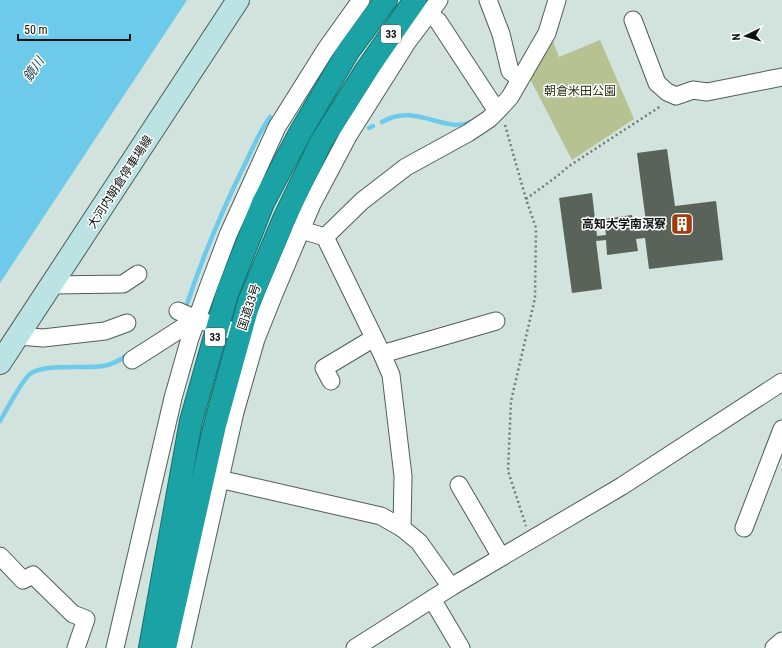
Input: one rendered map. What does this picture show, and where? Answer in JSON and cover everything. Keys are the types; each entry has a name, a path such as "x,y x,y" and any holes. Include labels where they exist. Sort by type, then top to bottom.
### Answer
{"highway":[{"name":"国道33号","path":"150,648 191,421 234,273 263,203 300,133 349,50 386,0"},
{"name":"国道33号","path":"165,648 215,425 248,336 249,302 284,219 321,142 368,69 422,7"}],"main road":[{"name":"大河内朝倉停車場線","path":"0,363 238,0"}],"street":[{"path":"115,648 173,398 196,319 228,235 277,127 326,49 361,0"},
{"path":"182,648 235,412 248,336 301,230 312,204 348,136 408,41 422,7 439,0"},
{"path":"488,0 501,34 510,71 517,76"},
{"path":"325,237 362,201 406,167 468,133 489,119 496,107 510,97 517,76 547,33 558,0"},
{"path":"422,7 438,20 496,107"},
{"path":"633,20 657,83 667,92 676,96 693,90 707,92 782,77"},
{"path":"301,230 325,237 391,375 403,476 402,528"},
{"path":"52,285 123,284 138,274"},
{"path":"178,311 218,327 248,336"},
{"path":"132,360 196,319"},
{"path":"382,354 496,321"},
{"path":"19,336 43,338 105,331 128,323"},
{"path":"324,368 374,338"},
{"path":"354,648 451,587 622,486 782,382"},
{"path":"744,528 782,429"},
{"path":"219,479 381,516 402,528 419,542 451,587"},
{"path":"459,485 501,557"},
{"path":"0,556 23,580 33,575 73,614 86,619 76,648"},
{"path":"432,599 461,648"},
{"path":"774,648 782,641"}],"path":[{"path":"526,199 569,166 676,96"},
{"path":"496,107 536,228 536,298 511,401 508,471 531,540"}],"green space":[{"name":"朝倉米田公園","path":"551,36 559,57 600,40 634,119 572,160 528,75"}],"water":[{"name":"鏡川","path":"0,0 187,0 0,283"}],"building":[{"name":"高知大学南溟寮","path":"667,149 675,206 716,201 723,260 649,269 645,238 636,239 638,251 607,255 606,240 596,241 602,289 572,293 559,198 592,193 597,236 606,235 604,219 632,215 634,231 647,230 637,153"}],"waterway":[{"path":"382,122 394,117 406,115 418,116 450,124 461,125 471,122"},
{"path":"185,310 219,219 256,141 270,117"},
{"path":"369,128 373,126"},
{"path":"0,421 14,396 30,374 54,367 95,367 106,365 116,362 128,355"}],"place":[{"name":"高知大学南溟寮","path":"682,224"}]}
